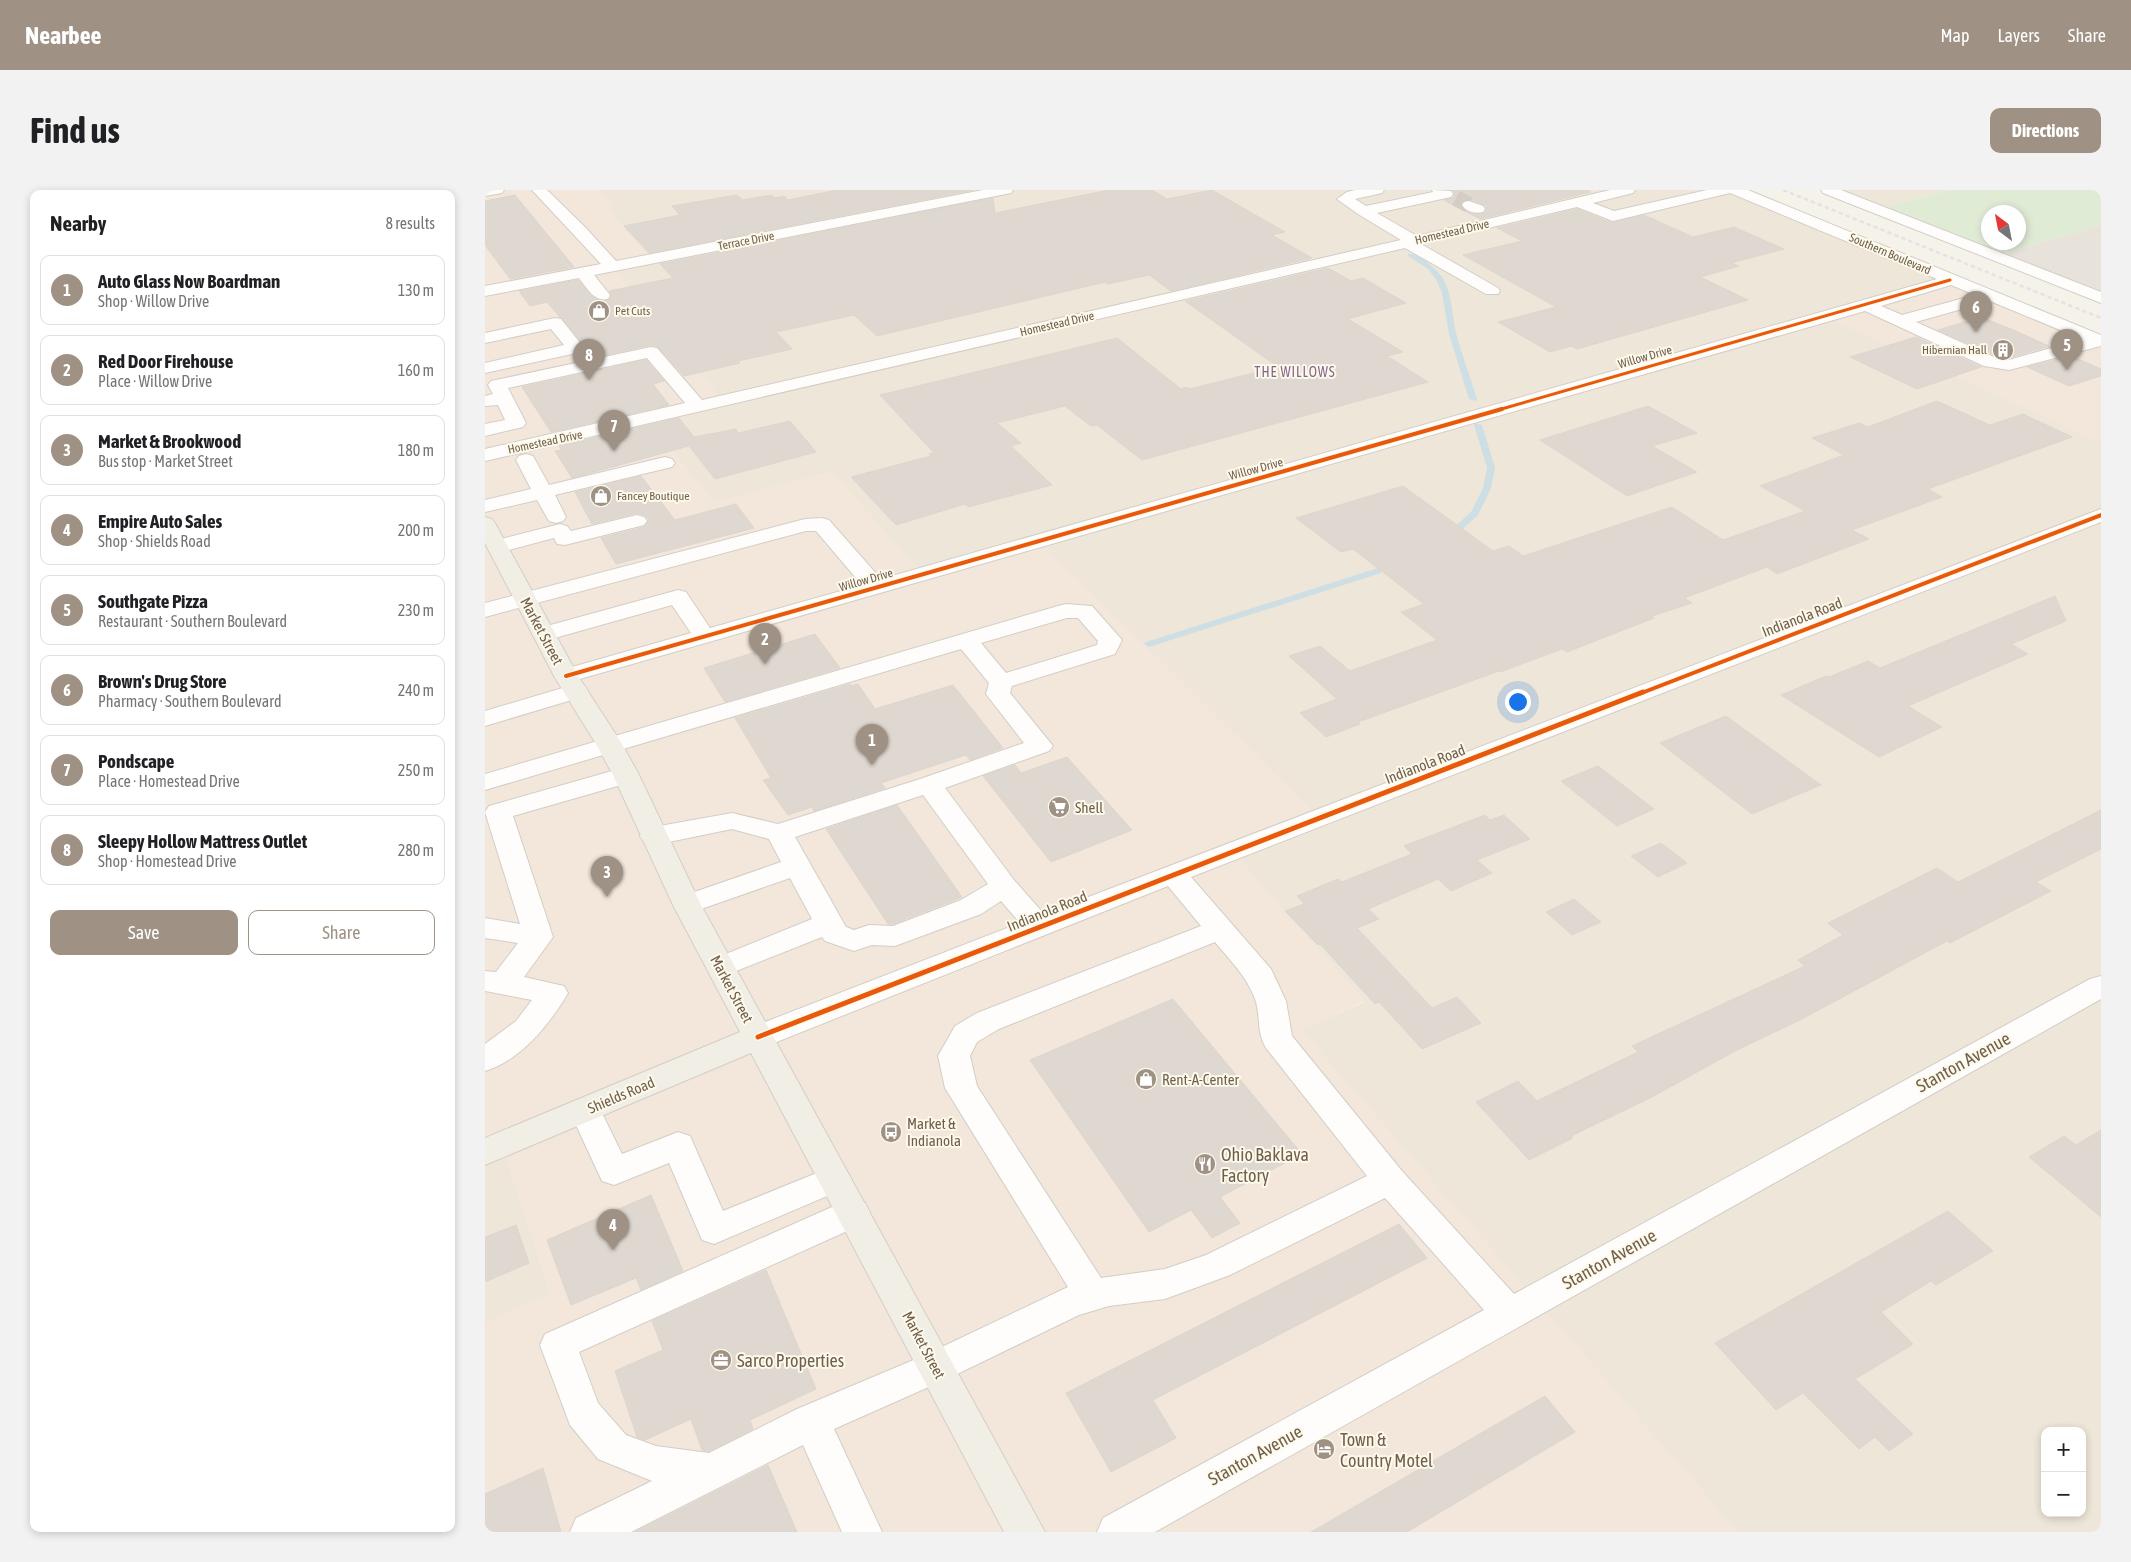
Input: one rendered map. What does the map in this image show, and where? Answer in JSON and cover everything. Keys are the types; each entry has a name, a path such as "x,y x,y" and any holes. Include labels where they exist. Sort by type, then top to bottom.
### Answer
{"main road":[{"name":"Market Street","path":"492,544 525,599 571,684 609,744 687,905 1025,1532"},
{"name":"Shields Road","path":"485,1152 758,1037"}],"street":[{"path":"485,192 497,190"},
{"path":"539,190 580,230 612,266"},
{"name":"Terrace Drive","path":"485,291 1006,190"},
{"path":"1377,190 1352,195 1343,199 1491,291"},
{"name":"Homestead Drive","path":"485,455 1502,221 1628,190"},
{"path":"1577,202 1613,216 1726,190"},
{"name":"Southern Boulevard","path":"1735,190 2100,340"},
{"path":"1827,190 2101,298"},
{"path":"1363,212 1447,194"},
{"path":"1468,209 1502,221"},
{"path":"1392,228 1411,224"},
{"path":"583,272 602,295"},
{"name":"Willow Drive","path":"485,719 571,684 705,637 1951,280"},
{"path":"1900,321 1991,296"},
{"path":"1865,305 1990,362 2009,365 2100,340"},
{"path":"485,338 555,323 575,348 485,368"},
{"path":"485,430 516,423 497,385 651,352 698,407"},
{"path":"485,401 504,398"},
{"path":"526,460 556,517"},
{"path":"485,506 665,463"},
{"name":"Indianola Road","path":"758,1037 1173,874 2101,515"},
{"path":"492,544 560,530 565,539 637,521"},
{"path":"485,610 805,525 822,524 877,588"},
{"path":"544,634 678,597 705,637"},
{"path":"486,778 1066,611 1084,611 1109,640 1107,649 1001,682"},
{"path":"966,640 1001,682"},
{"path":"654,836 732,821 779,833 929,785 1040,746 998,694 1001,682"},
{"path":"539,937 491,813 626,776"},
{"path":"929,785 1004,886 1039,927"},
{"path":"779,833 835,934 854,941 875,944 971,907 1004,886"},
{"path":"687,905 797,866"},
{"path":"1173,874 1260,976 1271,1001 1273,1024 1277,1040 1390,1180 1510,1314"},
{"path":"721,967 829,923"},
{"path":"485,928 539,937"},
{"path":"1093,1296 961,1088 954,1056 966,1034 988,1021 1220,929"},
{"path":"494,983 539,937"},
{"path":"485,1060 527,1029 553,993 494,983"},
{"name":"Stanton Avenue","path":"1117,1532 2101,986"},
{"path":"585,1110 614,1172 678,1145 715,1230 834,1179"},
{"path":"591,1532 811,1421 936,1367 1070,1302 1109,1291 1165,1284 1218,1265 1390,1180"},
{"path":"710,1472 655,1464 612,1447 583,1413 557,1345 853,1213"},
{"path":"811,1421 861,1532"}],"shaded area":[{"path":"485,190 599,190 612,206 607,208 652,259 612,267 724,401 647,419 714,503 831,472 923,574 1039,541 1320,818 1233,851 1365,1001 1302,1030 1738,1532 485,1532 485,1323 550,1294 502,1146 485,1152"},
{"path":"599,190 1734,190 1950,280 1825,317 2101,442 2101,1532 1738,1532 1301,1030 1365,1002 923,574 831,472 714,503 647,419 612,266 606,207 612,206"},
{"path":"1828,190 1951,190 1877,209"},
{"path":"2101,225 2101,298 1996,256 2016,250 2026,250 2026,247"},
{"path":"1950,280 2101,341 2101,442 1824,317"},
{"path":"502,1145 550,1294 485,1323 485,1152"}],"green space":[{"path":"1951,190 2101,190 2101,225 2026,247 2026,205 1981,205 1981,250 2016,250 1996,256 1877,209"}],"building":[{"path":"837,190 973,190 649,253 624,226 680,215 672,206 737,195 743,200 771,195 775,198 784,196 788,200"},
{"path":"1109,190 1152,190 1167,199 1212,190 1285,232 1272,235 1312,258 1171,291 1149,275 1108,284 1105,282 877,336 854,315 776,332 792,349 684,376 657,346 651,345 591,358 582,343 547,302 530,306 519,291 578,280 594,298 608,301 612,296 609,291 673,278 660,264 993,198 995,213"},
{"path":"1453,190 1586,190 1591,192 1480,219 1444,200 1453,198 1455,195","holes":["1470,199 1485,205 1487,208 1485,213 1474,214 1463,209 1460,205 1462,201"]},
{"path":"515,195 574,267 510,279 485,245 485,201"},
{"path":"1577,209 1612,223 1644,215 1693,237 1734,227 1784,249 1731,263 1739,266 1700,277 1748,300 1577,349 1571,346 1550,352 1498,322 1556,307 1463,255 1522,241 1497,228"},
{"path":"1328,268 1351,281 1363,278 1406,303 1348,319 1403,352 1387,356 1428,382 1142,460 1097,425 1091,426 1065,406 997,423 1021,443 1011,446 1052,485 968,507 965,504 896,525 851,477 931,456 929,454 934,453 880,395 1117,338 1181,389 1186,387 1189,389 1278,367 1185,301"},
{"path":"1981,317 2049,346 2009,358 1995,355 1938,330"},
{"path":"1916,337 1981,367 1917,389 1850,357"},
{"path":"2071,356 2101,369 2101,376 2069,386 2027,367"},
{"path":"646,360 664,381 653,384 669,405 551,432 522,387"},
{"path":"1937,401 1990,425 2023,414 2072,437 1928,489 1942,497 1852,530 1869,539 1777,574 1767,567 1684,598 1692,603 1652,616 1654,618 1567,652 1562,649 1499,671 1358,722 1360,724 1326,737 1300,713 1337,699 1289,656 1320,646 1350,671 1437,640 1401,612 1424,604 1353,549 1341,552 1296,518 1403,486 1493,551 1509,546 1523,556 1672,507 1723,540 1805,511 1760,486 1844,455 1812,438 1859,423 1868,427"},
{"path":"1648,406 1697,433 1652,446 1697,472 1627,496 1540,440"},
{"path":"679,418 694,437 736,429 738,433 790,421 816,452 715,479 689,446 572,478 555,451 562,450 559,446"},
{"path":"641,476 675,520 736,504 754,528 616,564 601,538 644,527 649,520 645,515 637,513 592,524 575,492"},
{"path":"2055,596 2066,621 2011,644 2028,654 1908,706 1942,727 1879,757 1781,695 1868,661 1880,668"},
{"path":"815,634 840,668 725,702 704,668"},
{"path":"850,684 852,686 858,684 875,709 953,685 1003,748 970,760 966,755 881,783 885,788 814,811 812,807 788,815 763,780 771,778 735,718"},
{"path":"1726,716 1821,785 1752,814 1660,743"},
{"name":"Shell","path":"1067,757 1132,830 1051,862 983,776 1015,765 1021,773"},
{"path":"1598,766 1654,809 1617,826 1561,781"},
{"path":"897,805 962,897 893,924 888,924 826,829"},
{"path":"2101,810 2101,849 2036,882 2051,891 1950,943 1947,941 1800,1020 1735,1051 1652,1097 1571,1136 1573,1138 1529,1160 1476,1102 1518,1081 1537,1101 1638,1052 1632,1046 1805,966 1798,960 1843,935 1828,923 1937,868 1958,882"},
{"path":"1485,815 1490,820 1504,815 1530,839 1477,860 1492,873 1451,891 1438,879 1368,909 1379,919 1357,928 1432,1008 1457,997 1481,1023 1422,1049 1379,1002 1375,1004 1320,944 1318,945 1285,911 1304,904 1297,896 1338,879 1342,882 1412,854 1404,846"},
{"path":"1661,843 1687,863 1658,877 1631,856"},
{"path":"1574,899 1601,922 1572,935 1546,912"},
{"path":"1173,999 1302,1154 1220,1197 1240,1223 1212,1238 1191,1210 1149,1232 1030,1060"},
{"path":"2101,1130 2101,1217 2029,1157 2064,1136 2076,1145"},
{"path":"651,1195 683,1271 641,1290 636,1278 571,1305 547,1240"},
{"path":"1948,1211 1993,1251 1936,1285 1931,1281 1881,1312 1913,1344 1855,1379 1913,1434 1889,1451 1875,1437 1859,1449 1803,1393 1776,1410 1715,1343"},
{"path":"1399,1224 1427,1258 1153,1400 1176,1438 1111,1472 1066,1393"},
{"path":"516,1225 529,1263 485,1282 485,1237"},
{"name":"Sarco Properties","path":"766,1270 816,1389 750,1420 753,1429 709,1451 702,1450 691,1419 645,1440 637,1437 615,1371 663,1350 652,1321"},
{"path":"1545,1396 1575,1432 1407,1532 1311,1532"},
{"path":"768,1465 797,1532 635,1532"},
{"path":"543,1468 561,1532 485,1532 485,1494"}],"waterway":[{"path":"1410,255 1429,267 1439,278 1445,293 1453,334 1473,399"},
{"path":"1454,532 1475,513 1487,488 1491,468 1478,425"},
{"path":"1149,644 1378,571"}],"tunnel":[{"path":"1456,198 1469,205"}],"railway":[{"path":"1783,190 2101,318"}],"cycle path":[{"path":"566,676 1950,280"},
{"path":"758,1037 1173,874 2101,515"}],"place":[{"name":"Pet Cuts","path":"599,311"},
{"name":"Brown's Drug Store","path":"1976,332"},
{"name":"Hibernian Hall","path":"2003,350"},
{"name":"Southgate Pizza","path":"2067,370"},
{"name":"Sleepy Hollow Mattress Outlet","path":"589,380"},
{"name":"Pondscape","path":"614,451"},
{"name":"Fancey Boutique","path":"601,496"},
{"name":"Red Door Firehouse","path":"765,664"},
{"name":"Auto Glass Now Boardman","path":"872,765"},
{"name":"Shell","path":"1059,807"},
{"name":"Market & Brookwood","path":"607,897"},
{"name":"Rent-A-Center","path":"1146,1079"},
{"name":"Market & Indianola","path":"891,1132"},
{"name":"Ohio Baklava Factory","path":"1205,1164"},
{"name":"Empire Auto Sales","path":"613,1250"},
{"name":"Sarco Properties","path":"721,1360"},
{"name":"Town & Country Motel","path":"1324,1449"}],"district":[{"name":"THE WILLOWS","path":"1295,372"}]}
